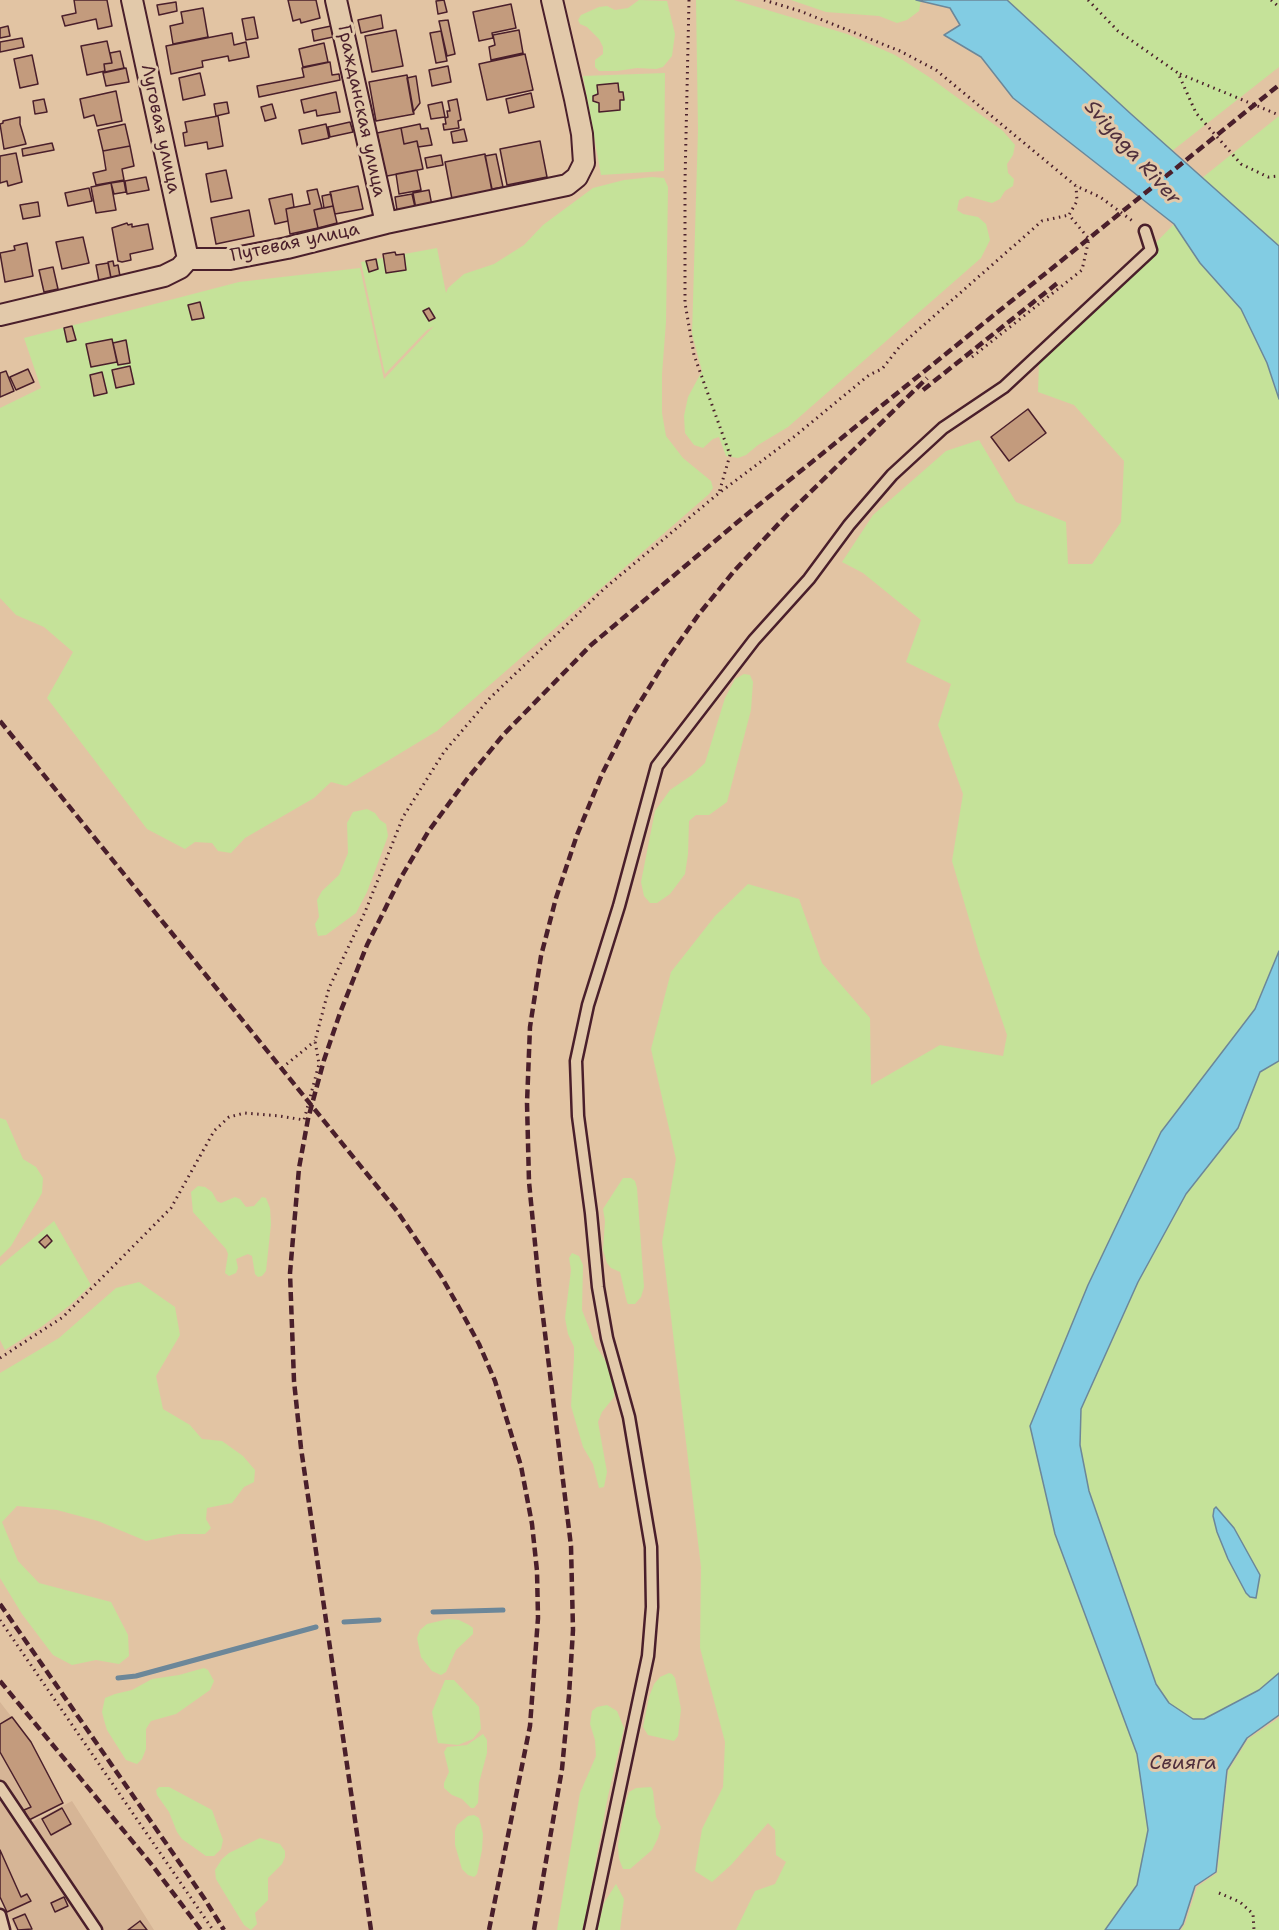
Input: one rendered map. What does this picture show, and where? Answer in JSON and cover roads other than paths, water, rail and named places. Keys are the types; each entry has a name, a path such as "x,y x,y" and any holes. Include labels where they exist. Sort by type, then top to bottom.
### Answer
{"street":[{"name":"Луговая улица","path":"132,0 188,259"},
{"name":"Гражданская улица","path":"336,0 386,223"},
{"name":"Путевая улица","path":"188,259 230,259 287,248 386,223 567,185 577,177 584,163 582,134 552,0"},
{"path":"0,315 164,276 180,268 188,259"}],"lane":[{"path":"590,1930 648,1656 652,1599 651,1547 629,1417 607,1338 598,1287 578,1116 576,1061 588,1005 619,906 657,766 754,640 809,579 849,525 892,475 943,428 1004,387 1151,250 1145,231"},
{"path":"0,1787 3,1801 96,1930"},
{"path":"0,1915 4,1930"}],"water":[{"name":"Sviyaga River","path":"916,0 1007,0 1279,246 1279,399 1267,363 1241,309 1200,263 1174,224 1013,98 981,57 944,35 960,25 950,8"},
{"name":"Свияга","path":"1279,951 1279,1061 1260,1072 1238,1128 1186,1194 1138,1282 1081,1409 1080,1445 1089,1491 1156,1684 1169,1703 1193,1719 1204,1719 1259,1690 1279,1673 1279,1715 1247,1738 1227,1770 1216,1872 1195,1886 1179,1930 1105,1930 1137,1885 1148,1830 1137,1754 1055,1534 1030,1426 1088,1285 1161,1132 1255,1009"},
{"path":"1216,1507 1234,1528 1260,1575 1256,1598 1246,1593 1228,1559 1213,1516"}],"waterway":[{"path":"433,1612 503,1610"},
{"path":"344,1622 379,1620"},
{"path":"118,1678 136,1676 316,1627"}],"railway":[{"path":"371,1930 301,1448 294,1381 290,1273 299,1168 308,1119 324,1060 367,945 400,879 428,832 467,779 504,734 591,645 740,520 1279,85"},
{"path":"923,390 1060,281"},
{"path":"534,1930 562,1769 573,1630 571,1546 529,1182 527,1103 530,1027 541,956 556,898 577,835 602,774 632,715 665,662 699,614 735,570 784,518 927,378"},
{"path":"0,721 397,1211 441,1276 479,1344 495,1381 521,1466 532,1524 537,1571 538,1618 530,1726 489,1930"},
{"path":"0,1604 224,1930"},
{"path":"0,1681 152,1865 201,1930"}]}
